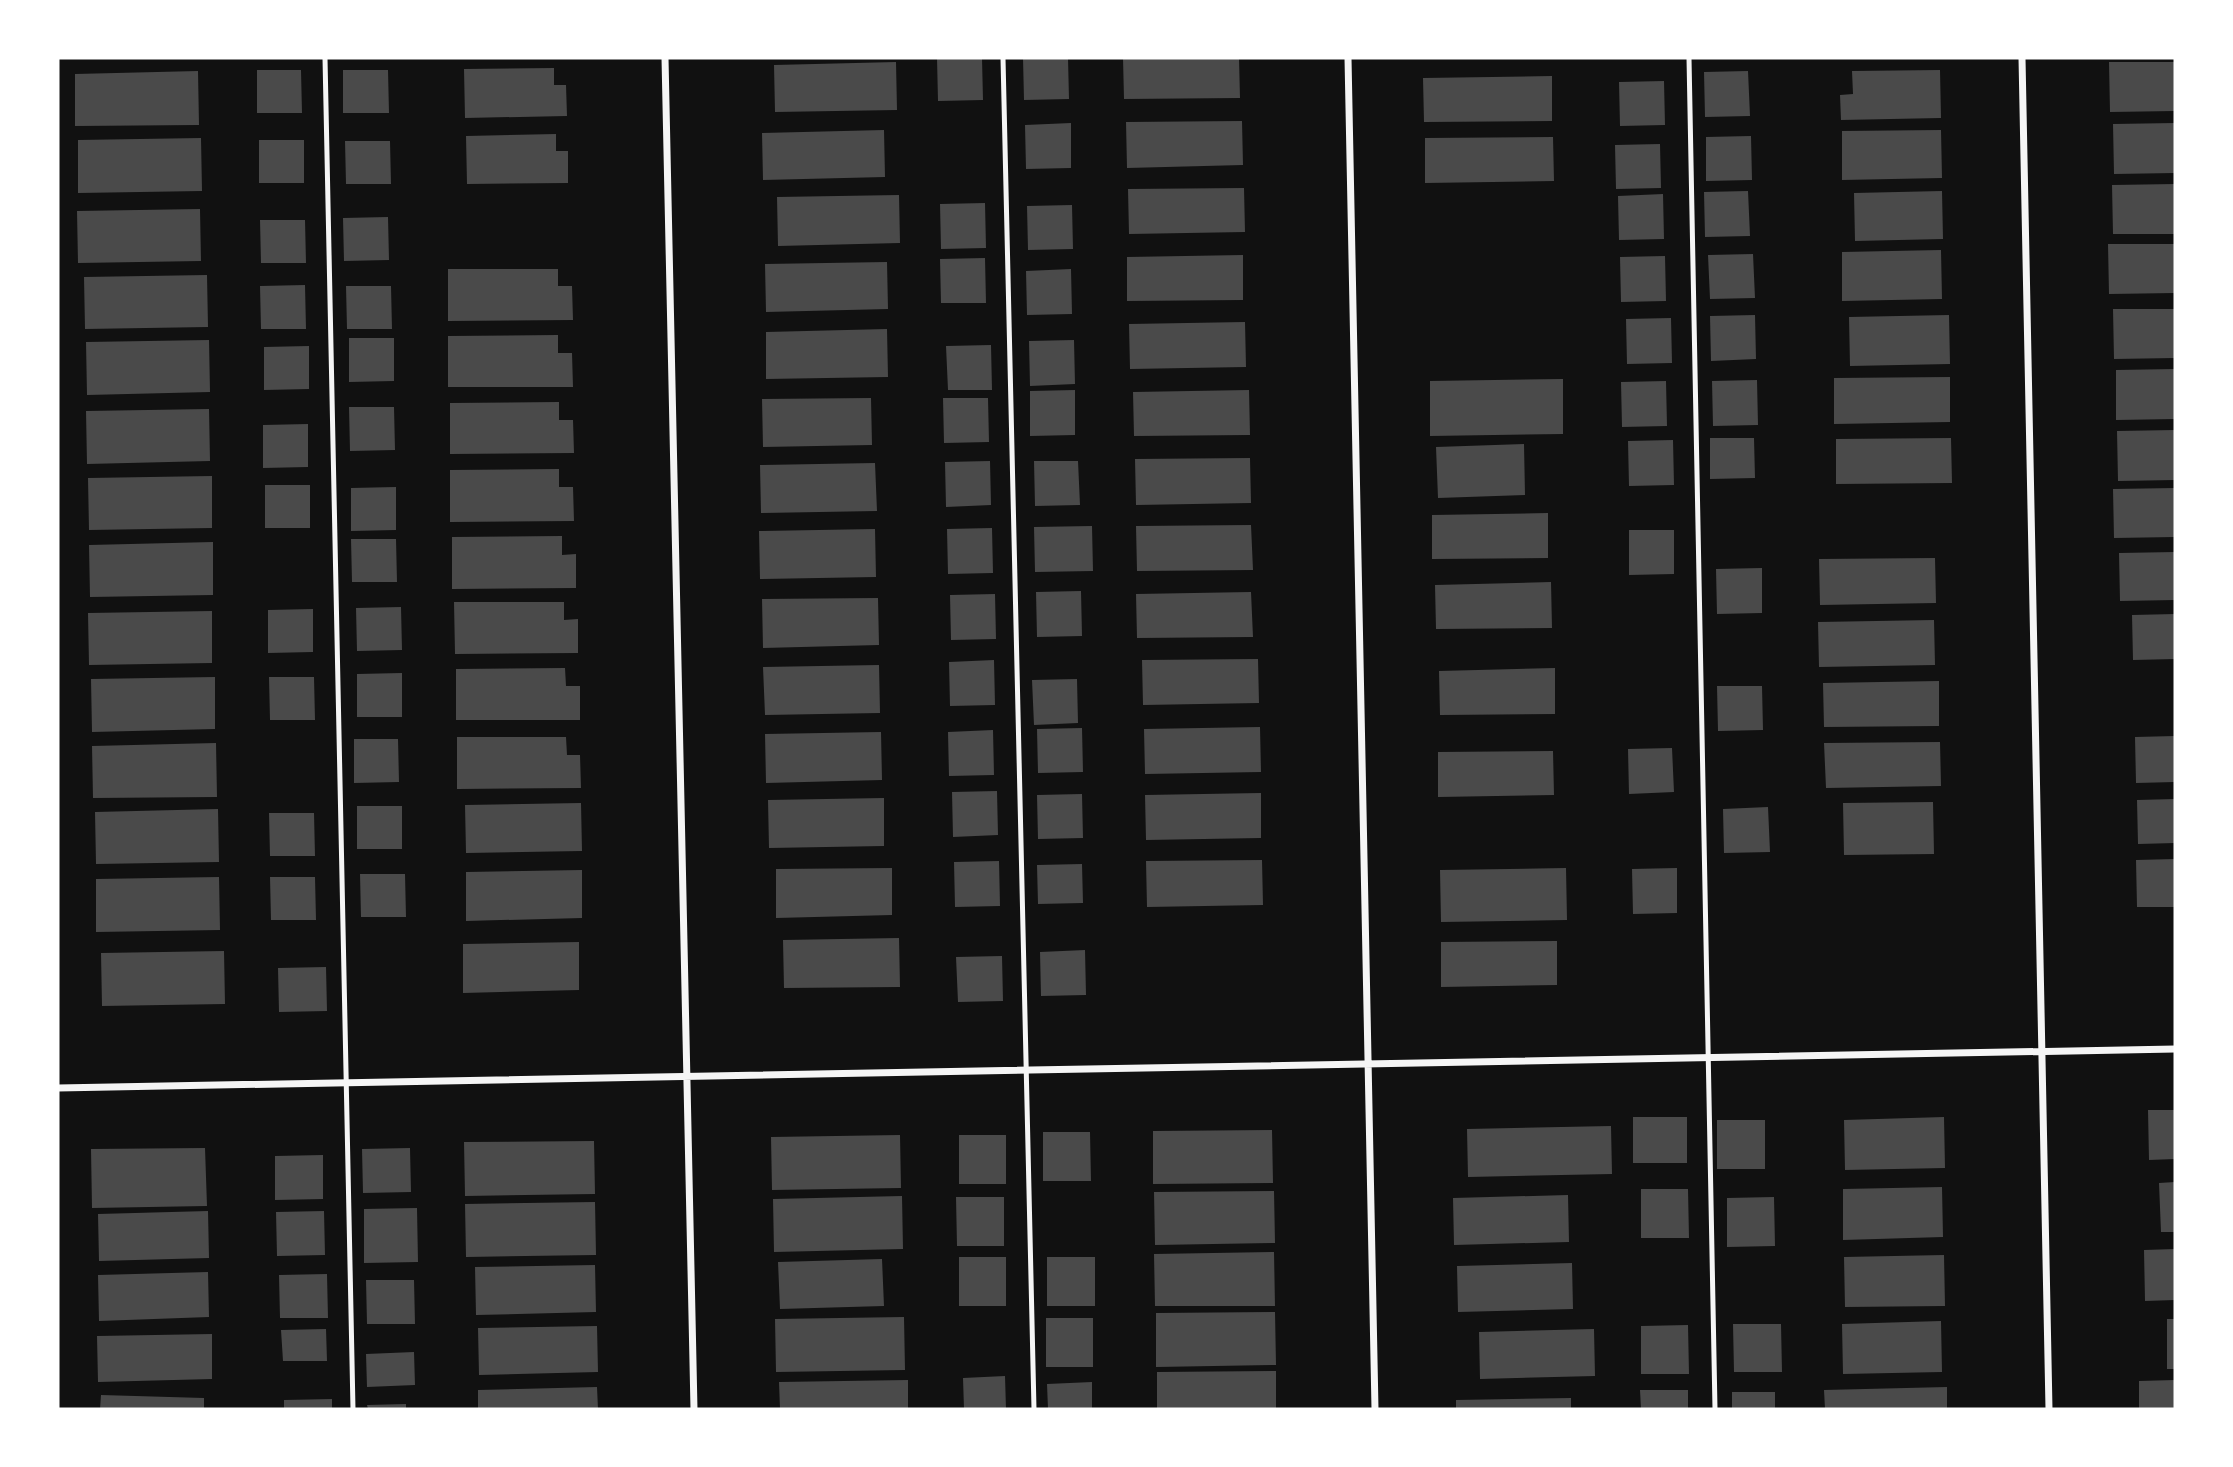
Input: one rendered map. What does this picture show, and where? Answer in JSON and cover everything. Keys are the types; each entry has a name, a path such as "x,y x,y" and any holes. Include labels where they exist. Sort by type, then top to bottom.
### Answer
{"street":[{"path":"665,58 694,1409"},
{"path":"1348,58 1375,1409"},
{"path":"2022,58 2049,1409"},
{"path":"58,1088 2175,1049"}],"lane":[{"path":"325,58 353,1409"},
{"path":"1003,58 1034,1409"},
{"path":"1689,58 1715,1409"}],"building":[{"path":"937,58 982,58 983,100 938,101"},
{"path":"1023,58 1068,58 1069,99 1024,100"},
{"path":"1123,58 1239,58 1240,98 1124,99"},
{"path":"896,62 897,110 775,112 774,65"},
{"path":"2109,62 2175,62 2175,111 2110,112"},
{"path":"554,68 554,85 566,85 567,116 465,118 464,69"},
{"path":"257,70 301,70 302,113 257,113"},
{"path":"343,70 388,70 389,113 343,113"},
{"path":"1940,70 1941,118 1841,120 1840,95 1853,94 1852,71"},
{"path":"198,71 199,125 75,126 75,74"},
{"path":"1748,71 1750,116 1705,117 1704,72"},
{"path":"1552,76 1552,121 1424,122 1423,78"},
{"path":"1664,81 1665,125 1620,126 1619,82"},
{"path":"1242,121 1243,165 1127,168 1126,122"},
{"path":"1071,123 1071,168 1026,169 1025,125"},
{"path":"2175,123 2175,173 2114,174 2113,124"},
{"path":"884,130 885,177 763,180 762,133"},
{"path":"1941,130 1942,178 1842,180 1842,131"},
{"path":"556,134 556,151 568,151 568,183 467,184 466,136"},
{"path":"1751,136 1752,180 1706,181 1706,137"},
{"path":"1553,137 1554,181 1425,183 1425,138"},
{"path":"201,138 202,191 78,193 78,140"},
{"path":"259,140 304,140 304,183 259,183"},
{"path":"345,141 390,141 391,184 346,184"},
{"path":"1660,144 1661,188 1616,189 1615,145"},
{"path":"2175,184 2175,234 2113,234 2112,185"},
{"path":"1244,188 1245,232 1129,234 1128,189"},
{"path":"1748,191 1750,236 1705,237 1704,192"},
{"path":"1942,191 1943,239 1855,241 1854,193"},
{"path":"1663,194 1664,239 1619,240 1618,196"},
{"path":"899,195 900,243 778,246 777,197"},
{"path":"985,203 986,248 941,249 940,204"},
{"path":"1072,205 1073,249 1028,250 1027,206"},
{"path":"200,209 201,261 78,263 77,211"},
{"path":"388,217 389,260 344,261 343,218"},
{"path":"260,220 305,220 306,263 261,263"},
{"path":"2108,244 2175,244 2175,293 2109,294"},
{"path":"1941,250 1942,299 1842,301 1842,252"},
{"path":"1753,254 1755,298 1710,299 1708,255"},
{"path":"1243,255 1243,300 1127,301 1127,257"},
{"path":"1665,256 1666,301 1621,302 1620,257"},
{"path":"985,258 986,303 941,303 940,259"},
{"path":"887,262 888,309 766,312 765,264"},
{"path":"448,269 558,269 558,286 572,286 573,320 448,321"},
{"path":"1071,269 1072,314 1027,315 1026,271"},
{"path":"207,275 208,327 85,329 84,277"},
{"path":"305,285 306,329 261,329 260,286"},
{"path":"346,286 391,286 392,329 347,329"},
{"path":"2113,309 2175,309 2175,358 2114,359"},
{"path":"1755,315 1756,359 1711,361 1710,316"},
{"path":"1949,315 1950,364 1850,366 1849,317"},
{"path":"1671,318 1672,363 1627,364 1626,319"},
{"path":"1245,322 1246,367 1130,369 1129,324"},
{"path":"887,329 888,377 766,379 766,332"},
{"path":"558,335 558,353 572,353 573,387 448,387 448,336"},
{"path":"349,338 394,338 394,381 349,382"},
{"path":"209,340 210,392 87,395 86,342"},
{"path":"1074,340 1075,384 1030,386 1029,341"},
{"path":"991,345 992,390 948,390 946,346"},
{"path":"309,346 309,389 264,390 264,347"},
{"path":"2175,369 2175,419 2116,420 2116,370"},
{"path":"1950,377 1950,422 1834,424 1834,378"},
{"path":"1563,379 1563,434 1430,436 1430,381"},
{"path":"1757,380 1758,425 1713,426 1712,381"},
{"path":"1666,381 1667,426 1622,427 1621,382"},
{"path":"1075,390 1075,435 1030,436 1030,391"},
{"path":"1249,390 1250,435 1134,436 1133,392"},
{"path":"871,398 872,445 763,447 762,399"},
{"path":"943,398 988,398 989,442 944,443"},
{"path":"559,402 559,420 573,420 574,453 450,454 450,403"},
{"path":"349,407 394,407 395,450 350,451"},
{"path":"209,409 210,461 87,464 86,411"},
{"path":"308,424 308,467 263,468 263,425"},
{"path":"2175,430 2175,480 2118,481 2117,431"},
{"path":"1710,438 1754,438 1755,478 1710,479"},
{"path":"1951,438 1952,483 1836,484 1836,439"},
{"path":"1673,440 1674,485 1629,486 1628,441"},
{"path":"1524,444 1525,495 1438,498 1436,447"},
{"path":"1250,458 1251,503 1136,505 1135,459"},
{"path":"990,461 991,505 946,507 945,462"},
{"path":"1034,461 1078,461 1080,505 1035,506"},
{"path":"875,463 877,511 761,513 760,465"},
{"path":"559,469 559,487 573,487 574,521 450,522 450,470"},
{"path":"212,476 212,528 89,530 88,478"},
{"path":"265,485 310,485 310,528 265,528"},
{"path":"396,487 396,530 351,531 351,488"},
{"path":"2175,488 2175,537 2114,538 2113,489"},
{"path":"1548,513 1548,558 1432,559 1432,515"},
{"path":"1251,525 1253,570 1137,571 1136,526"},
{"path":"1092,526 1093,571 1035,572 1034,527"},
{"path":"992,528 993,573 948,574 947,529"},
{"path":"875,529 876,577 760,579 759,531"},
{"path":"1629,530 1674,530 1674,574 1629,575"},
{"path":"562,536 562,555 576,554 576,588 452,589 452,537"},
{"path":"351,539 396,539 397,582 352,582"},
{"path":"213,542 213,595 90,597 89,545"},
{"path":"2175,552 2175,600 2120,601 2119,553"},
{"path":"1935,558 1936,603 1820,605 1819,559"},
{"path":"1762,568 1762,613 1717,614 1716,569"},
{"path":"1551,582 1552,628 1436,629 1435,585"},
{"path":"1081,591 1082,636 1037,637 1036,592"},
{"path":"1251,592 1253,637 1137,638 1136,594"},
{"path":"995,594 996,639 951,640 950,595"},
{"path":"878,598 879,645 763,648 762,599"},
{"path":"454,602 564,602 564,620 578,619 578,653 455,654"},
{"path":"401,607 402,650 357,651 356,608"},
{"path":"313,609 313,652 268,653 268,610"},
{"path":"212,611 212,663 89,665 88,613"},
{"path":"2175,614 2175,659 2133,660 2132,615"},
{"path":"1934,620 1935,665 1819,667 1818,622"},
{"path":"1258,659 1259,703 1143,705 1142,660"},
{"path":"994,660 995,705 950,706 949,662"},
{"path":"879,665 880,713 765,715 763,667"},
{"path":"565,668 566,686 580,686 580,720 456,720 456,669"},
{"path":"1555,668 1555,714 1440,715 1439,671"},
{"path":"402,673 402,717 357,717 357,674"},
{"path":"215,677 215,729 92,732 91,679"},
{"path":"269,677 314,677 315,720 270,720"},
{"path":"1077,679 1078,723 1034,725 1032,680"},
{"path":"1939,681 1939,726 1824,727 1823,683"},
{"path":"1717,686 1762,686 1763,730 1718,731"},
{"path":"1260,727 1261,772 1145,774 1144,729"},
{"path":"1082,728 1083,772 1038,773 1037,729"},
{"path":"993,730 994,775 949,776 948,732"},
{"path":"881,732 882,780 766,783 765,734"},
{"path":"2175,736 2175,782 2136,783 2135,737"},
{"path":"457,737 566,737 567,755 580,755 581,788 457,789"},
{"path":"354,739 398,739 399,782 354,783"},
{"path":"1940,742 1941,786 1826,788 1824,743"},
{"path":"216,743 217,797 93,798 92,746"},
{"path":"1672,748 1674,792 1629,794 1628,749"},
{"path":"1553,751 1554,795 1438,797 1438,752"},
{"path":"997,791 998,835 953,837 952,792"},
{"path":"1261,793 1261,838 1146,840 1145,795"},
{"path":"1082,794 1083,838 1038,839 1037,795"},
{"path":"884,798 884,846 769,848 768,800"},
{"path":"2175,799 2175,843 2138,844 2137,800"},
{"path":"1933,802 1934,854 1844,855 1843,803"},
{"path":"581,803 582,851 466,853 465,805"},
{"path":"357,806 402,806 402,849 357,849"},
{"path":"1768,807 1770,852 1724,853 1723,809"},
{"path":"218,809 219,862 96,864 95,812"},
{"path":"269,813 314,813 315,856 270,856"},
{"path":"2175,859 2175,907 2137,907 2136,860"},
{"path":"1262,860 1263,905 1147,907 1146,861"},
{"path":"999,861 1000,906 955,907 954,862"},
{"path":"1082,864 1083,903 1038,904 1037,865"},
{"path":"892,868 892,915 776,918 776,869"},
{"path":"1566,868 1567,920 1441,922 1440,870"},
{"path":"1677,868 1677,913 1633,914 1632,869"},
{"path":"582,870 582,918 466,921 466,872"},
{"path":"360,874 405,874 406,917 361,917"},
{"path":"219,877 220,930 96,932 96,879"},
{"path":"270,877 315,877 316,920 271,920"},
{"path":"899,938 900,987 784,988 783,940"},
{"path":"1557,941 1557,985 1441,987 1441,942"},
{"path":"579,942 579,990 463,993 463,944"},
{"path":"1085,950 1086,995 1041,996 1040,952"},
{"path":"224,951 225,1004 102,1006 101,953"},
{"path":"1002,956 1003,1001 958,1002 956,957"},
{"path":"326,967 327,1011 279,1012 278,968"},
{"path":"2148,1110 2175,1110 2175,1159 2149,1160"},
{"path":"1633,1117 1687,1117 1687,1163 1633,1163"},
{"path":"1944,1117 1945,1168 1845,1170 1844,1120"},
{"path":"1717,1120 1765,1120 1765,1169 1717,1169"},
{"path":"1611,1126 1612,1174 1468,1177 1467,1129"},
{"path":"1272,1130 1273,1183 1153,1184 1153,1131"},
{"path":"1043,1132 1090,1132 1091,1181 1043,1181"},
{"path":"900,1135 901,1188 772,1190 771,1137"},
{"path":"959,1135 1006,1135 1006,1184 959,1184"},
{"path":"594,1141 595,1194 465,1196 464,1142"},
{"path":"205,1148 207,1206 92,1208 91,1149"},
{"path":"410,1148 411,1192 363,1193 362,1149"},
{"path":"323,1155 323,1199 275,1200 275,1156"},
{"path":"2175,1182 2175,1232 2161,1232 2159,1183"},
{"path":"1942,1187 1943,1237 1843,1240 1843,1189"},
{"path":"1641,1189 1688,1189 1689,1238 1641,1238"},
{"path":"1274,1191 1275,1243 1155,1245 1154,1192"},
{"path":"1568,1195 1569,1242 1454,1245 1453,1198"},
{"path":"902,1196 903,1249 774,1252 773,1199"},
{"path":"956,1197 1004,1197 1004,1246 957,1246"},
{"path":"1774,1197 1775,1246 1727,1247 1727,1198"},
{"path":"595,1202 596,1255 466,1257 465,1204"},
{"path":"417,1208 418,1262 364,1263 364,1209"},
{"path":"208,1211 209,1258 99,1261 98,1214"},
{"path":"324,1211 325,1255 277,1256 276,1212"},
{"path":"2175,1249 2175,1300 2145,1301 2144,1250"},
{"path":"1274,1252 1275,1306 1155,1306 1154,1254"},
{"path":"1944,1255 1945,1306 1845,1307 1844,1257"},
{"path":"959,1257 1006,1257 1006,1306 959,1306"},
{"path":"1047,1257 1095,1257 1095,1306 1047,1306"},
{"path":"882,1259 884,1306 780,1309 778,1262"},
{"path":"1572,1263 1573,1309 1458,1312 1457,1266"},
{"path":"595,1265 596,1312 476,1315 475,1267"},
{"path":"208,1272 209,1317 99,1321 98,1275"},
{"path":"327,1274 328,1318 280,1318 279,1275"},
{"path":"366,1280 414,1280 415,1324 367,1324"},
{"path":"1275,1312 1276,1365 1156,1367 1156,1313"},
{"path":"904,1317 905,1370 776,1372 775,1319"},
{"path":"1046,1318 1093,1318 1093,1367 1046,1367"},
{"path":"2167,1319 2175,1319 2175,1369 2167,1369"},
{"path":"1941,1321 1942,1372 1843,1374 1842,1324"},
{"path":"1733,1324 1781,1324 1782,1372 1734,1372"},
{"path":"1688,1325 1689,1374 1641,1374 1641,1326"},
{"path":"597,1326 598,1372 479,1375 478,1328"},
{"path":"326,1329 327,1361 283,1361 281,1330"},
{"path":"1594,1329 1595,1376 1480,1379 1479,1332"},
{"path":"212,1334 212,1379 98,1382 97,1336"},
{"path":"414,1352 415,1385 367,1387 366,1354"},
{"path":"1276,1371 1276,1409 1157,1409 1157,1372"},
{"path":"1005,1376 1006,1409 964,1409 963,1378"},
{"path":"908,1380 908,1409 780,1409 779,1382"},
{"path":"2175,1380 2175,1409 2139,1409 2139,1381"},
{"path":"1092,1382 1092,1409 1048,1409 1047,1384"},
{"path":"597,1387 598,1409 478,1409 478,1390"},
{"path":"1947,1387 1947,1409 1825,1409 1824,1390"},
{"path":"1640,1390 1688,1390 1688,1409 1641,1409"},
{"path":"1732,1392 1775,1392 1775,1409 1732,1409"},
{"path":"101,1395 204,1398 204,1409 100,1409"},
{"path":"1571,1398 1571,1409 1456,1409 1456,1400"},
{"path":"332,1399 332,1409 284,1409 284,1400"},
{"path":"406,1404 406,1409 368,1409 367,1405"}]}
